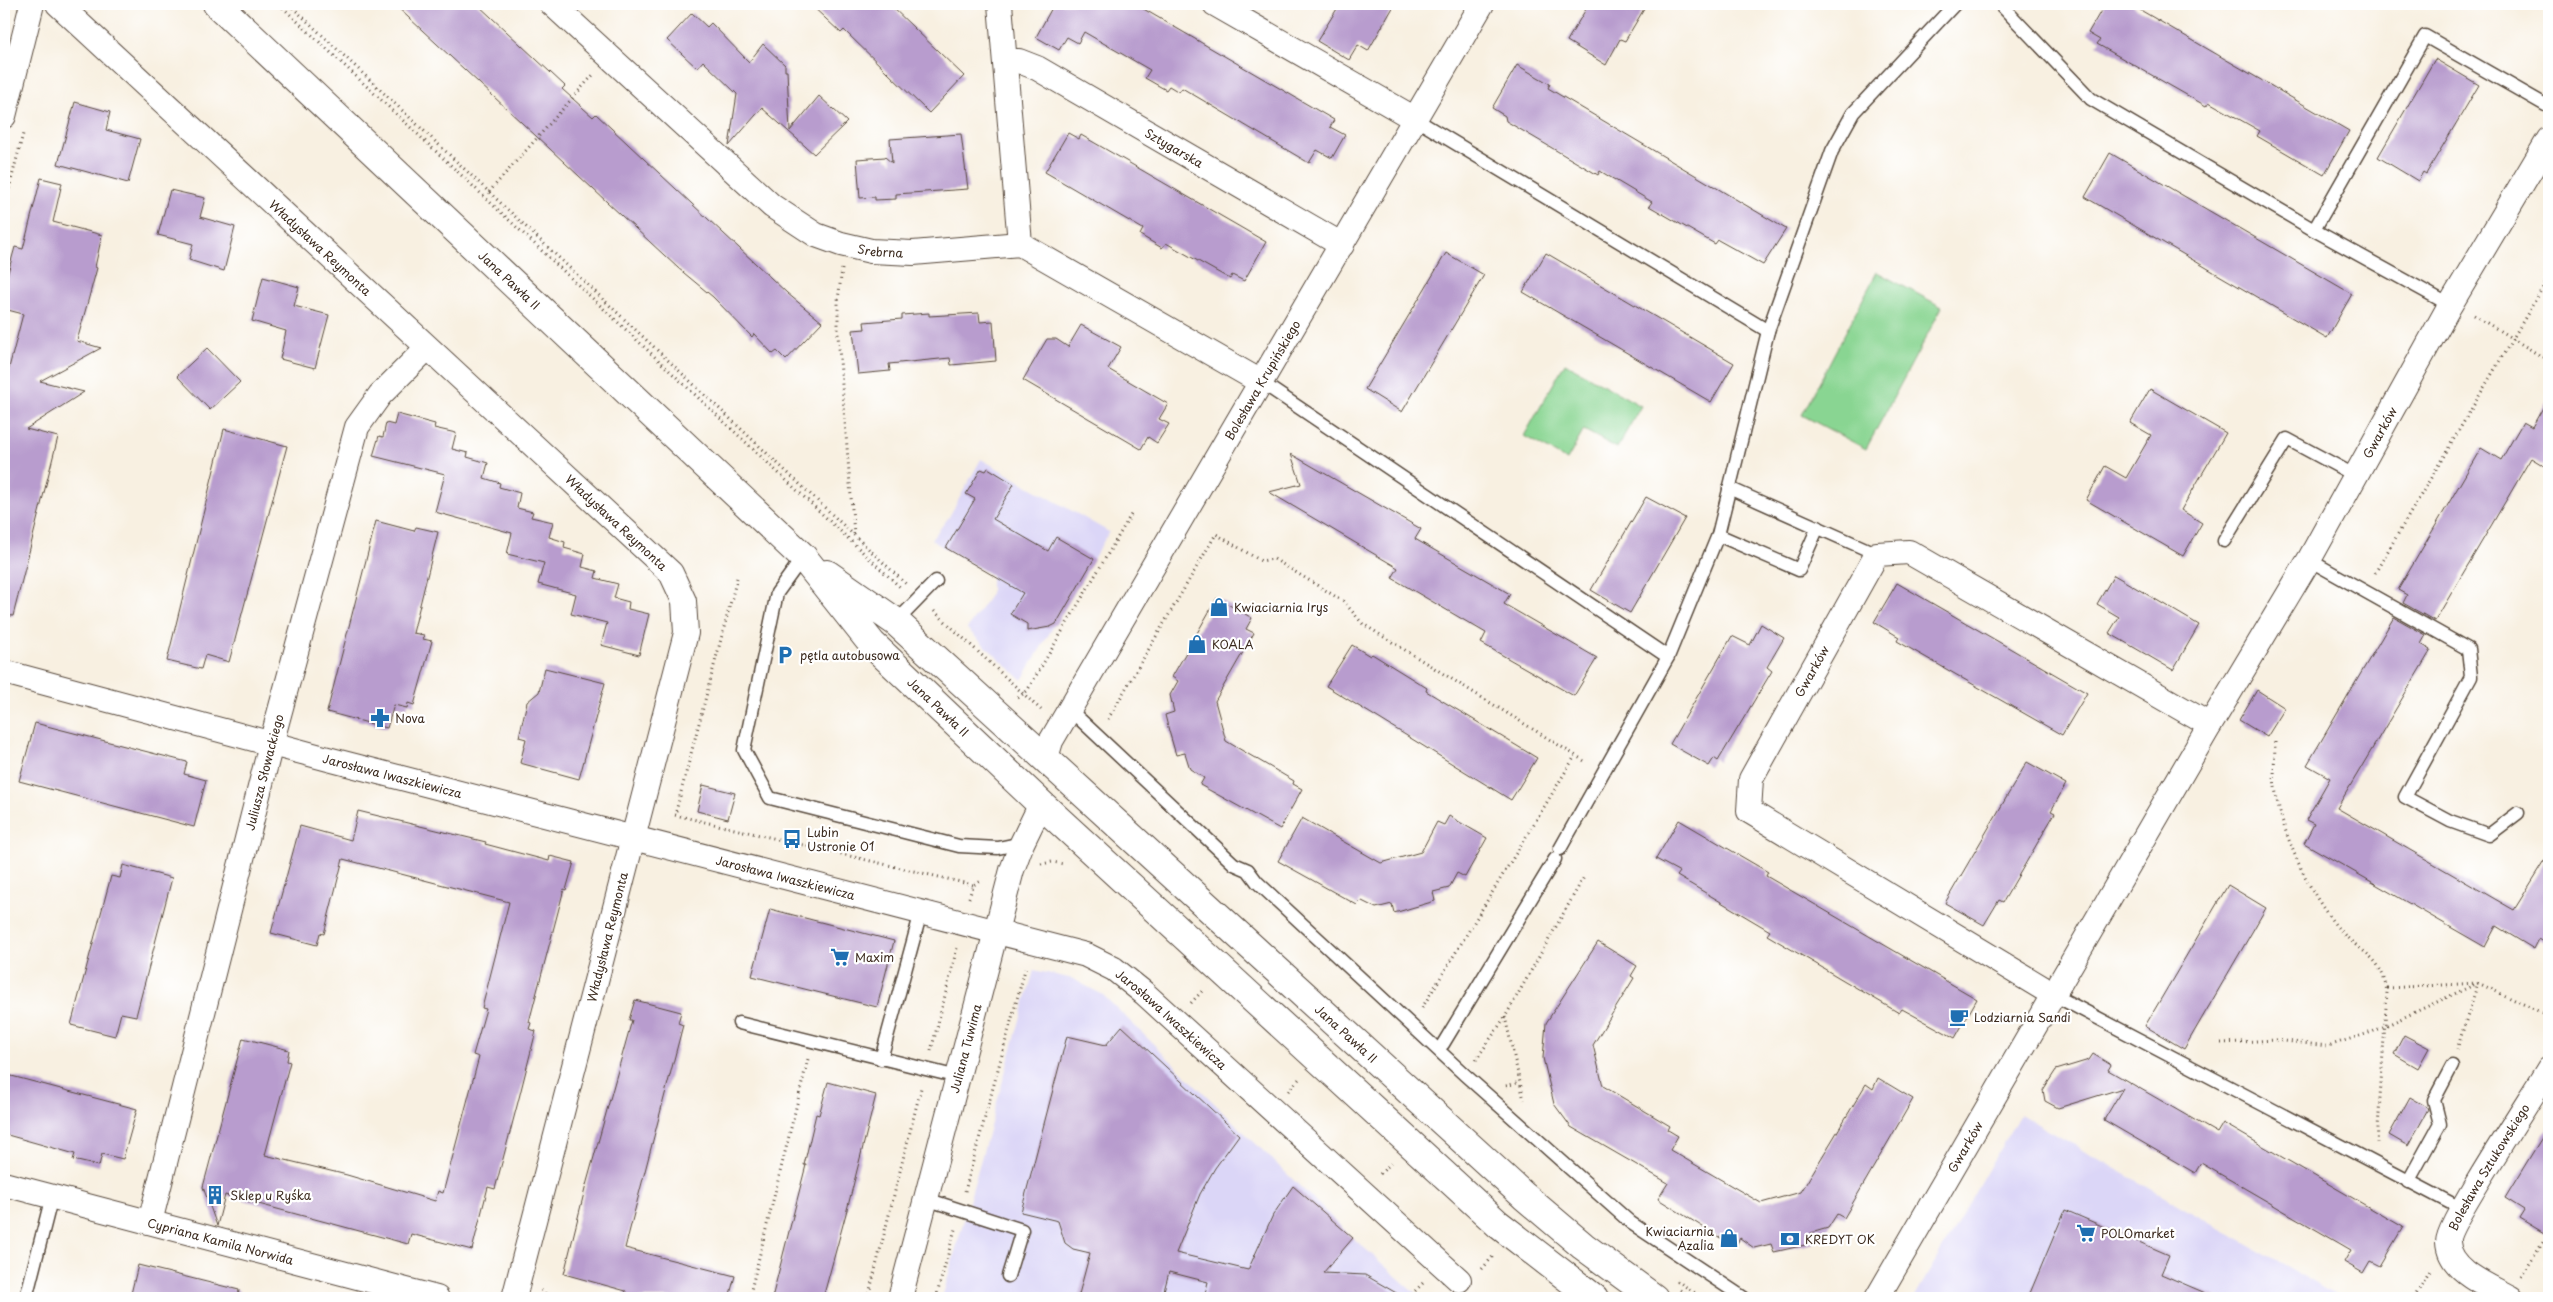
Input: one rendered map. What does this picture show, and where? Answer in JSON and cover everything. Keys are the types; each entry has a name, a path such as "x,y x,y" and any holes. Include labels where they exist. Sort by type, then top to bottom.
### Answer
{"street":[{"path":"4,116 32,4"},
{"name":"Władysława Reymonta","path":"58,4 164,100 427,348 671,573 684,601 686,633 514,1298"},
{"name":"Jana Pawła II","path":"217,4 803,557 872,644 1042,804 1498,1224 1594,1298"},
{"name":"Srebrna","path":"552,4 772,206 812,232 846,245 872,251 903,253 1020,244"},
{"path":"1000,4 1020,244 1261,382"},
{"path":"1215,4 1415,119"},
{"name":"Bolesława Krupińskiego","path":"1046,758 1051,741 1482,4"},
{"name":"Sztygarska","path":"1005,61 1019,61 1037,68 1342,245"},
{"name":"Gwarków","path":"1877,1298 2210,725 2309,560 2451,303 2549,139"},
{"name":"Juliusza Słowackiego","path":"150,1222 271,744 357,427 380,395 427,348"},
{"path":"1877,554 1909,552 2210,725"},
{"name":"Gwarków","path":"1877,554 1751,779 1749,811 2054,995"},
{"name":"Jana Pawła II","path":"803,557 1010,701 1046,758 1524,1196 1583,1246 1654,1298"},
{"name":"Jarosława Iwaszkiewicza","path":"4,672 271,744 1086,955 1114,969 1176,1022 1459,1280"},
{"path":"1042,804 1046,758"},
{"name":"Juliana Tuwima","path":"900,1298 1022,842 1042,804"},
{"name":"Bolesława Sztukowskiego","path":"2510,1298 2467,1273 2454,1259 2447,1243 2449,1234 2462,1209 2549,1068"},
{"name":"Cypriana Kamila Norwida","path":"4,1184 437,1298"}],"lane":[{"path":"1443,1044 1558,854 1668,657 1718,535 1768,331 1832,151 1860,106 1955,4"},
{"path":"2000,4 2091,99 2314,230 2451,303"},
{"path":"2314,230 2426,36 2549,107"},
{"path":"1415,119 1768,331"},
{"path":"1261,382 1668,657"},
{"path":"2224,540 2287,439 2356,476"},
{"path":"1729,488 1877,554"},
{"path":"1718,535 1799,570 1818,528"},
{"path":"803,557 777,593 744,750 770,798 959,846 998,848 1022,842"},
{"path":"2309,560 2468,649 2471,677 2406,797 2450,821 2489,835 2518,813"},
{"path":"896,622 936,581"},
{"path":"1064,720 1098,736 1234,864 1251,873 1257,882 1465,1075 1631,1223 1744,1298"},
{"path":"881,1058 921,912"},
{"path":"2054,995 2462,1209"},
{"path":"739,1023 926,1070 958,1076"},
{"path":"2408,1182 2440,1124 2434,1100 2452,1066"},
{"path":"26,1298 52,1196"},
{"path":"926,1199 1022,1230 1008,1276"}],"path":[{"path":"279,4 918,600 1025,694 1064,720"},
{"path":"289,4 854,535 918,600"},
{"path":"489,192 609,56"},
{"path":"4,208 23,132"},
{"path":"846,245 838,300 838,317 854,535"},
{"path":"2364,591 2549,277"},
{"path":"2451,303 2549,361"},
{"path":"1010,701 1025,694 1132,513"},
{"path":"1098,736 1216,534 1261,561 1274,559 1343,601 1364,624 1603,772"},
{"path":"1010,701 1026,704"},
{"path":"2275,742 2275,785 2278,806 2292,845 2320,904 2339,929 2376,961 2383,971 2387,988 2375,1165"},
{"path":"1412,1025 1575,756"},
{"path":"868,1298 973,885 990,878 998,848"},
{"path":"1465,1075 1505,1017 1584,877"},
{"path":"936,1298 1028,956"},
{"path":"2387,988 2478,983 2549,1016"},
{"path":"2221,1043 2276,1040 2328,1046 2385,1026 2478,983"},
{"path":"2452,1066 2478,983"},
{"path":"1505,1017 1531,1134"},
{"path":"749,1298 813,1041"},
{"path":"2510,1298 2549,1232"},
{"path":"1408,1298 1424,1282"},
{"path":"540,1288 550,1298"}],"shaded area":[{"path":"981,459 1109,532 1022,680 967,629 991,594 991,575 931,540 949,517"},
{"path":"1034,970 1073,979 1103,995 1353,1238 1421,1298 942,1298"},
{"path":"2020,1114 2341,1298 1914,1298"}],"green space":[{"path":"1877,272 1942,307 1866,449 1802,415"},
{"path":"1565,363 1641,406 1617,448 1584,430 1567,460 1524,436"}],"building":[{"path":"394,4 477,4 565,86 562,89 593,117 596,114 787,293 822,322 786,360 777,351 773,354 754,334 752,337 713,297 678,268"},
{"path":"810,4 889,4 964,76 929,113 844,30 841,33"},
{"path":"1054,4 1135,4 1334,120 1330,127 1345,135 1332,158 1317,150 1309,163 1182,88 1179,92 1169,86 1166,90 1145,78 1150,70 1084,32 1078,43 1067,37 1059,50 1036,37"},
{"path":"1340,4 1395,4 1368,51 1358,45 1349,60 1317,41"},
{"path":"1589,4 1647,4 1625,41 1620,39 1606,65 1567,41"},
{"path":"2105,4 2130,4 2349,131 2324,175 2257,136 2260,131 2209,102 2206,106 2097,44 2100,40 2088,33"},
{"path":"692,13 707,27 711,23 749,62 763,44 785,65 785,71 787,71 790,131 819,96 847,122 814,154 762,108 729,146 737,94 703,61 697,68 667,40"},
{"path":"2435,59 2479,85 2426,174 2423,172 2418,181 2378,157"},
{"path":"1517,65 1550,84 1548,88 1786,229 1763,265 1718,240 1715,244 1649,206 1652,202 1600,171 1598,175 1506,121 1505,116 1492,108"},
{"path":"75,102 110,112 106,130 140,139 128,183 58,164"},
{"path":"1068,133 1079,139 1081,135 1266,242 1244,281 1232,275 1230,279 1166,243 1162,248 1140,235 1143,229 1045,172"},
{"path":"961,134 968,189 896,194 896,199 875,200 875,197 860,198 857,159 885,157 892,163 890,139"},
{"path":"2110,153 2352,294 2327,338 2085,197"},
{"path":"41,178 62,183 53,222 102,235 95,267 97,268 77,341 101,348 40,381 84,392 26,429 58,437 13,616 4,615 4,387 23,314 4,309 4,287 15,247 23,249"},
{"path":"170,190 205,198 200,217 235,227 224,271 189,260 193,244 158,235"},
{"path":"1446,253 1484,275 1402,412 1365,389"},
{"path":"1546,253 1734,363 1711,402 1523,292"},
{"path":"263,277 299,287 294,306 329,315 315,368 280,359 286,331 252,321"},
{"path":"929,313 929,316 979,313 980,322 993,321 996,361 951,365 950,358 889,364 890,371 858,374 853,330 865,329 864,322 902,319 902,315"},
{"path":"1081,325 1121,347 1108,369 1168,404 1159,419 1169,424 1157,443 1148,437 1141,449 1023,380 1047,339 1056,339 1068,347"},
{"path":"207,348 240,382 210,410 177,376"},
{"path":"2150,389 2226,433 2181,510 2202,523 2183,556 2086,500 2105,466 2126,478 2151,435 2130,423"},
{"path":"2549,397 2549,469 2531,458 2435,621 2403,603 2407,595 2398,590 2481,448 2501,460 2523,422 2532,427"},
{"path":"397,414 435,424 434,428 456,433 452,449 468,453 467,457 488,463 484,478 500,483 499,487 520,493 517,508 533,512 531,517 553,522 549,537 565,542 564,548 585,554 582,567 597,571 595,578 618,584 614,598 629,602 628,609 649,614 639,655 601,645 607,623 571,614 576,594 538,584 544,563 507,554 512,533 435,512 445,474 373,456 379,436 383,437 386,423 394,425"},
{"path":"224,429 287,446 229,662 205,655 201,669 167,661"},
{"path":"1291,454 1421,529 1415,539 1510,594 1504,604 1597,658 1574,696 1481,643 1486,633 1392,578 1398,568 1269,492 1301,484"},
{"path":"988,468 1014,484 993,519 1048,551 1056,537 1094,559 1056,624 1050,627 1027,631 1027,624 1010,614 1023,593 946,548 975,499 966,494 981,469 986,471"},
{"path":"1646,497 1685,518 1630,613 1591,590"},
{"path":"376,521 414,531 416,527 438,532 413,633 424,635 423,639 432,641 414,705 408,703 407,708 394,705 387,728 327,712"},
{"path":"2114,575 2199,625 2173,670 2109,633 2119,617 2097,604"},
{"path":"1897,583 2087,693 2062,735 1897,641 1899,637 1874,622"},
{"path":"1217,598 1252,618 1246,629 1254,633 1215,701 1226,741 1294,781 1293,784 1302,789 1280,829 1200,785 1204,778 1190,769 1185,753 1176,755 1169,731 1165,715 1174,712 1170,695 1178,681 1172,677"},
{"path":"2394,617 2426,635 2421,644 2431,650 2337,808 2514,910 2549,854 2549,945 2539,939 2534,949 2496,926 2485,947 2304,843 2314,824 2306,820 2330,778 2307,765"},
{"path":"1761,624 1784,638 1767,667 1772,671 1718,761 1714,758 1709,766 1670,744 1732,636 1750,645"},
{"path":"1352,645 1370,656 1372,654 1427,688 1426,691 1537,758 1511,800 1326,686"},
{"path":"545,668 605,683 579,779 520,763 526,739 519,737 527,702 539,692"},
{"path":"2257,690 2285,708 2267,737 2239,720"},
{"path":"35,723 187,762 184,774 206,780 194,827 19,781"},
{"path":"2027,762 2066,784 2051,811 2055,813 2003,902 1999,900 1984,925 1945,903"},
{"path":"703,785 735,793 728,819 697,811"},
{"path":"358,811 486,842 485,844 549,861 550,856 574,862 566,890 564,889 529,1022 531,1023 529,1029 536,1031 518,1102 495,1189 488,1187 472,1250 411,1234 408,1244 225,1195 217,1226 203,1187 243,1038 289,1050 287,1061 290,1062 265,1155 347,1175 435,1201 438,1191 443,1193 479,1057 473,1055 486,1009 482,1008 509,902 343,859 324,934 320,933 317,945 271,933 300,826 351,840"},
{"path":"1449,816 1487,838 1465,877 1457,873 1449,888 1433,892 1435,901 1394,913 1392,904 1376,908 1360,900 1357,905 1278,861 1302,818 1381,863 1421,852 1437,822 1444,825"},
{"path":"1679,820 1768,872 1766,876 1977,999 1955,1038 1902,1009 1899,1013 1767,935 1770,931 1677,876 1680,872 1656,859"},
{"path":"123,865 172,878 136,1016 121,1013 115,1036 71,1025 111,876 120,878"},
{"path":"2228,885 2266,908 2184,1049 2145,1026"},
{"path":"770,909 894,941 877,1007 752,976"},
{"path":"1598,942 1637,966 1631,976 1634,978 1593,1045 1603,1086 1670,1126 1668,1130 1678,1136 1670,1150 1761,1203 1801,1192 1866,1084 1873,1089 1878,1078 1913,1099 1844,1218 1837,1214 1828,1228 1811,1233 1814,1243 1774,1252 1771,1244 1754,1248 1740,1238 1735,1247 1658,1199 1668,1183 1571,1127 1554,1104 1543,1058 1546,1023"},
{"path":"635,1000 681,1012 678,1023 683,1025 625,1248 735,1276 729,1298 624,1298 626,1291 564,1274 585,1189 632,1020 629,1020"},
{"path":"1122,1026 1239,1135 1215,1168 1200,1194 1176,1253 1248,1270 1273,1215 1293,1186 1353,1238 1323,1273 1365,1275 1405,1298 1204,1298 1208,1282 1169,1272 1162,1298 1078,1298 1090,1253 1073,1249 1065,1243 1058,1221 1021,1212 1067,1036 1106,1045"},
{"path":"2404,1035 2429,1048 2418,1068 2394,1054"},
{"path":"2093,1054 2111,1065 2108,1070 2217,1133 2223,1123 2403,1227 2380,1266 2370,1261 2363,1273 2344,1262 2351,1250 2201,1163 2195,1173 2104,1120 2123,1088 2058,1108 2045,1101 2043,1090 2056,1070 2089,1060"},
{"path":"4,1074 137,1109 123,1159 102,1154 99,1166 73,1160 75,1154 4,1134"},
{"path":"828,1082 876,1095 848,1206 823,1298 772,1298 806,1165 804,1165 816,1114 819,1115"},
{"path":"2410,1097 2427,1107 2428,1110 2408,1146 2389,1135"},
{"path":"2549,1126 2549,1236 2519,1218 2524,1210 2505,1198"},
{"name":"POLOmarket","path":"2065,1210 2169,1255 2161,1274 2217,1298 2028,1298"},
{"path":"138,1265 239,1290 238,1298 130,1298"}],"place":[{"name":"Kwiaciarnia Irys","path":"1219,607"},
{"name":"KOALA","path":"1197,644"},
{"name":"pętla autobusowa","path":"785,655"},
{"name":"Nova","path":"380,718"},
{"name":"Lubin Ustronie 01","path":"792,839"},
{"name":"Maxim","path":"840,957"},
{"name":"Lodziarnia Sandi","path":"1959,1017"},
{"name":"Sklep u Ryśka","path":"215,1195"},
{"name":"POLOmarket","path":"2086,1233"},
{"name":"Kwiaciarnia Azalia","path":"1729,1238"},
{"name":"KREDYT OK","path":"1790,1239"}]}
